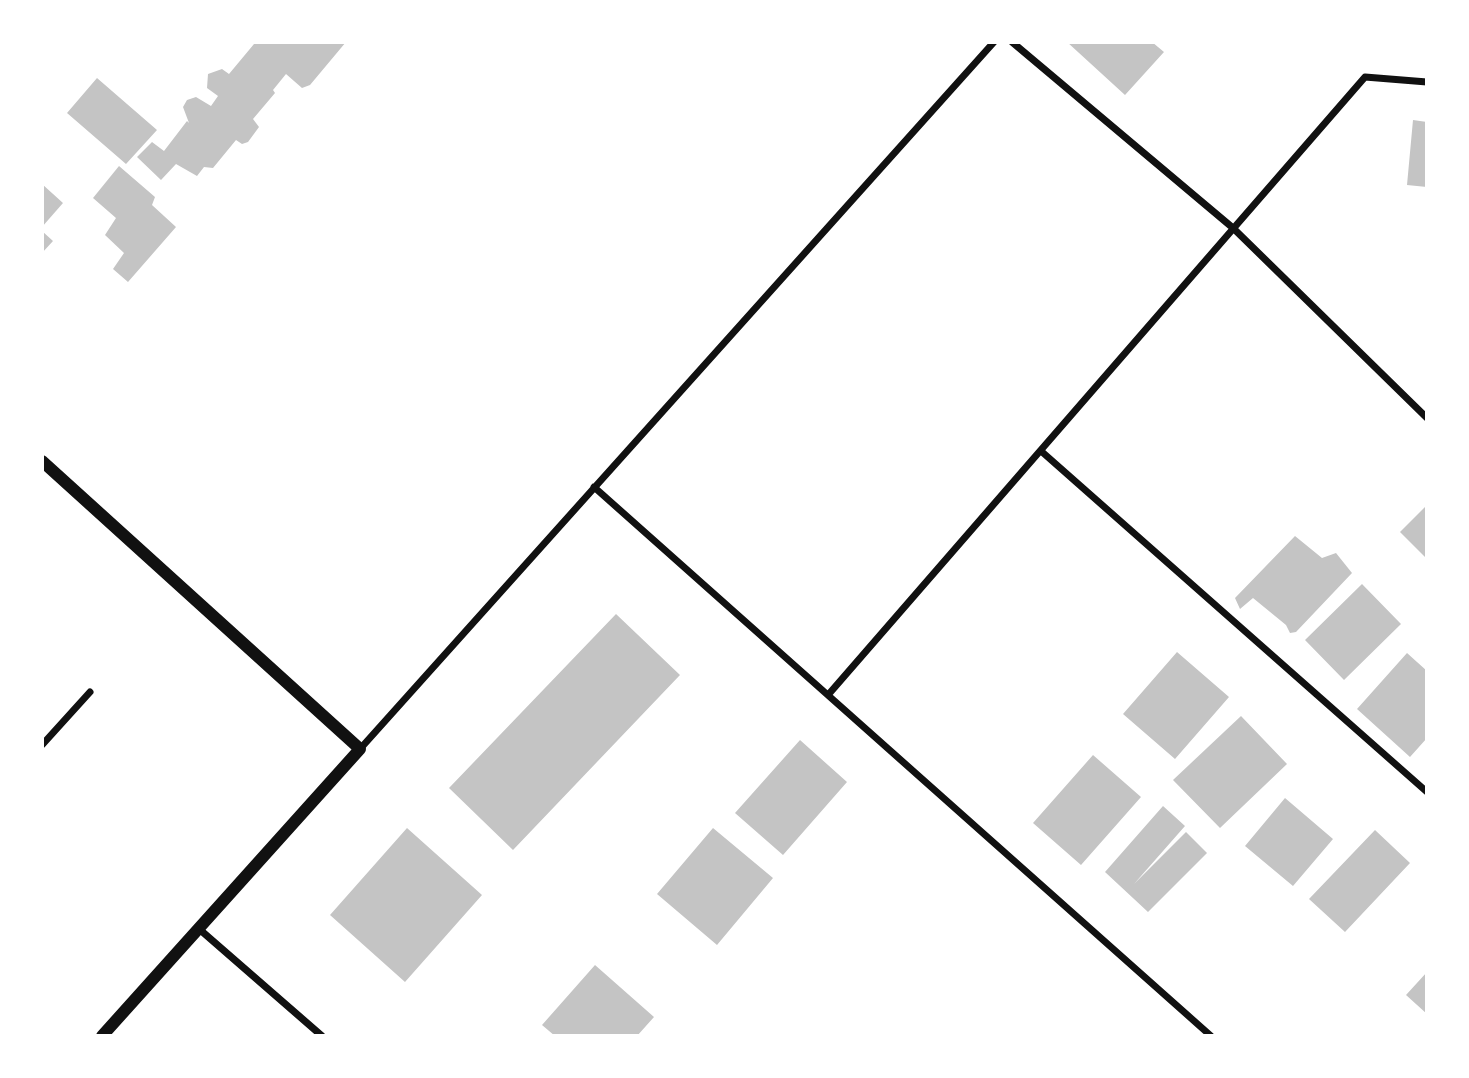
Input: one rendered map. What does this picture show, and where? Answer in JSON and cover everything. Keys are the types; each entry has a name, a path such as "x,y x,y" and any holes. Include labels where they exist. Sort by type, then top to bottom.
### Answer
{"street":[{"path":"102,1036 994,42"},
{"path":"1012,42 1233,228 1427,418"},
{"path":"828,695 1365,77 1427,82"},
{"path":"1041,451 1427,792"},
{"path":"42,461 360,749"},
{"path":"594,487 1211,1036"},
{"path":"42,745 90,692"},
{"path":"198,928 322,1036"}],"building":[{"path":"251,42 346,42 310,85 302,88 286,74 273,90 275,93 253,119 259,127 248,142 242,144 236,140 213,168 204,167 197,176 176,164 161,180 137,157 152,142 164,151 187,121 189,123 183,107 187,100 196,97 211,106 218,96 207,88 208,74 222,69 229,74 254,44"},
{"path":"1067,42 1152,42 1164,52 1125,95"},
{"path":"97,78 157,130 126,164 67,113"},
{"path":"1413,120 1427,122 1427,187 1407,185"},
{"path":"119,166 155,197 152,205 176,227 128,282 113,269 124,253 105,235 116,218 93,198"},
{"path":"42,184 63,203 42,227"},
{"path":"42,231 53,241 42,253"},
{"path":"1427,505 1427,559 1400,532"},
{"path":"1295,536 1322,558 1336,553 1352,573 1296,632 1290,633 1286,625 1253,598 1240,609 1235,598"},
{"path":"1362,584 1401,624 1344,680 1305,640"},
{"path":"616,614 680,675 513,850 449,788"},
{"path":"1177,652 1229,697 1175,759 1123,714"},
{"path":"1407,653 1427,671 1427,738 1410,757 1357,709"},
{"path":"1241,716 1287,764 1220,828 1173,780"},
{"path":"800,740 847,782 783,855 735,813"},
{"path":"1093,755 1141,797 1081,865 1033,823"},
{"path":"1285,798 1333,839 1293,886 1245,846"},
{"path":"1163,806 1185,826 1134,884 1186,832 1207,853 1148,912 1105,872"},
{"path":"407,828 482,895 405,982 330,915"},
{"path":"713,828 773,878 717,945 657,894"},
{"path":"1375,830 1410,863 1345,932 1309,899"},
{"path":"595,965 654,1017 637,1036 555,1036 542,1025"},
{"path":"1427,972 1427,1014 1406,995"}]}
